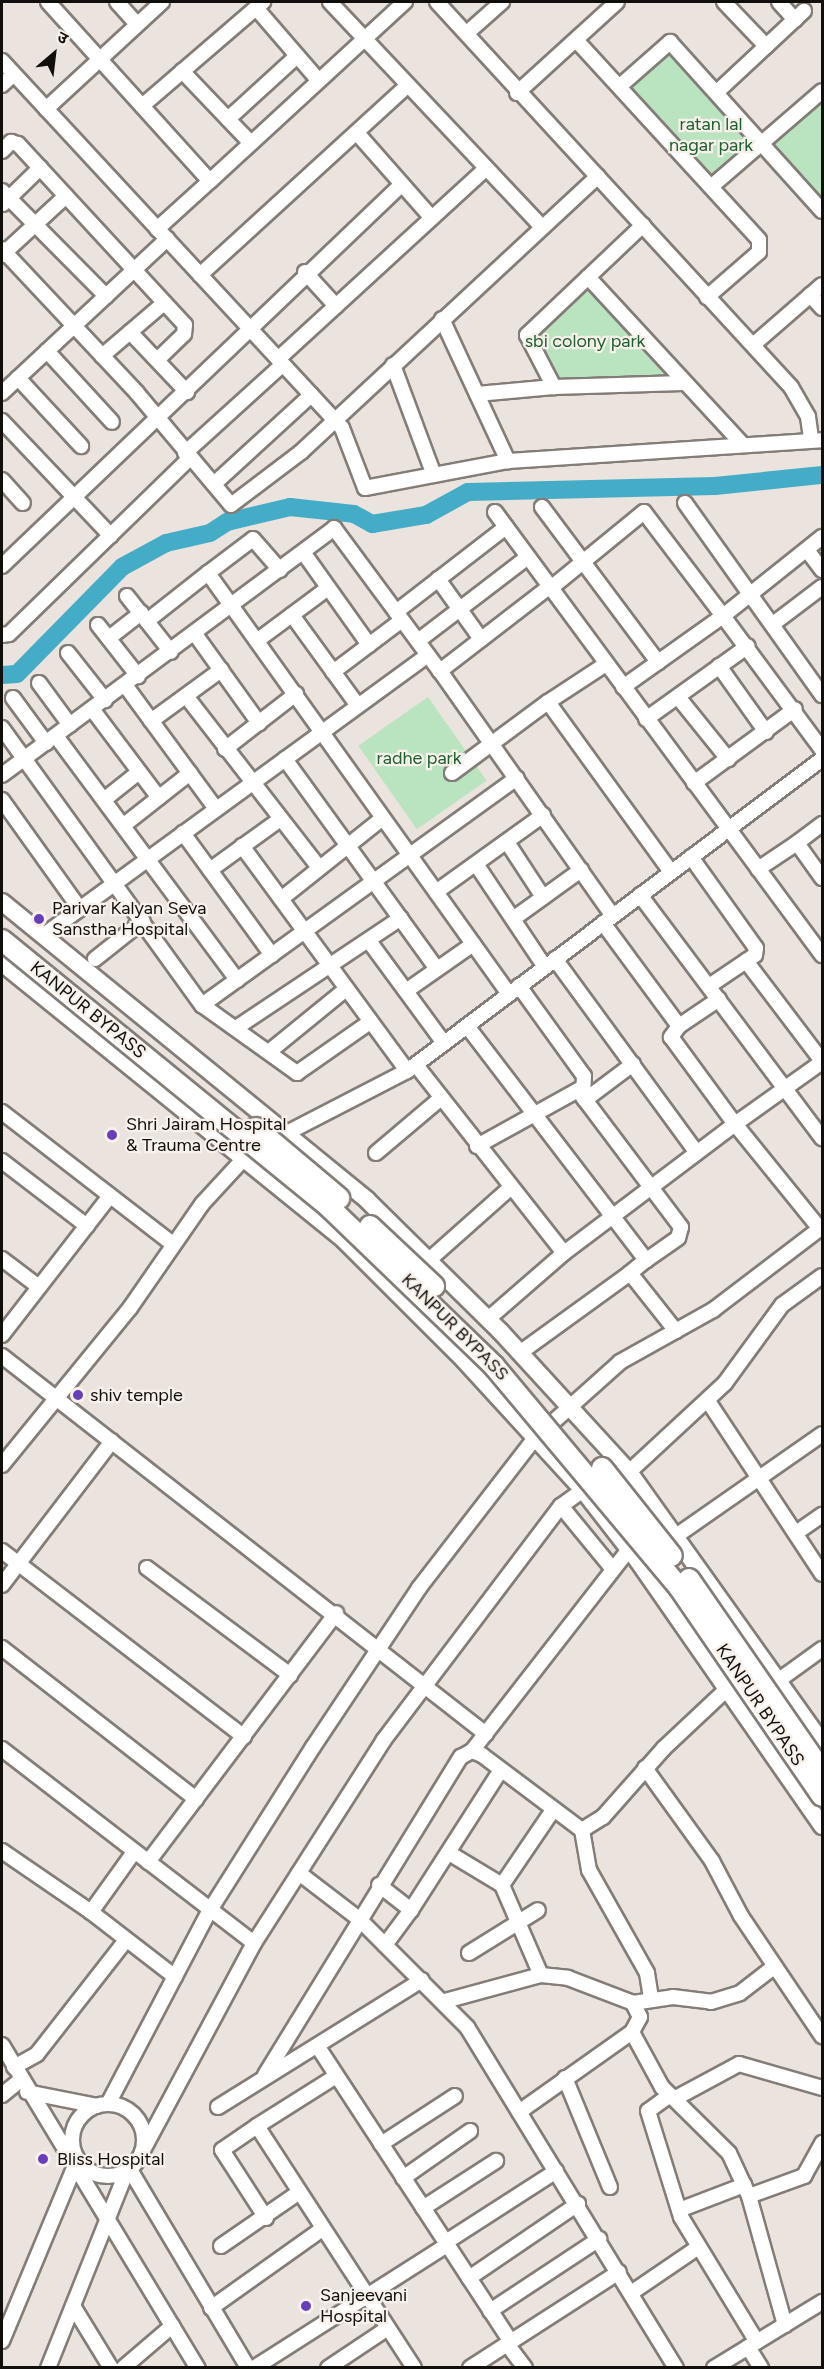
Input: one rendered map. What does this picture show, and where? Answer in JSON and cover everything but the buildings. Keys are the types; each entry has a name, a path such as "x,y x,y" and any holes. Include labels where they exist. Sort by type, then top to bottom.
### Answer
{"highway":[{"name":"KANPUR BYPASS","path":"2,924 307,1169 505,1357 638,1512 822,1771"},
{"name":"KANPUR BYPASS","path":"2,940 328,1206 494,1366 679,1587 822,1796"}],"main road":[{"path":"2,902 286,1133 429,1260 521,1352 572,1405 630,1472 821,1736"},
{"path":"2,963 344,1240 464,1360 583,1490 629,1549 729,1687 822,1826"}],"street":[{"path":"48,2 210,181"},
{"path":"117,2 137,24"},
{"path":"46,108 162,2"},
{"path":"330,2 484,170 542,227"},
{"path":"157,229 210,181 249,141 366,41 405,2"},
{"path":"2,61 335,420 365,488 508,461 817,439 802,405 753,345 598,176 517,93 467,33 437,2"},
{"path":"467,33 502,2"},
{"path":"517,93 616,2"},
{"path":"724,2 766,46"},
{"path":"717,92 800,16 779,2"},
{"path":"142,106 260,5 297,56 319,81"},
{"path":"576,40 712,186 761,247 707,297"},
{"path":"620,86 670,42 765,143 822,211"},
{"path":"228,120 297,56"},
{"path":"182,71 249,141"},
{"path":"2,85 14,74"},
{"path":"200,275 407,87"},
{"path":"712,186 765,143 822,91"},
{"path":"357,133 432,218"},
{"path":"2,151 15,142 187,328 157,360"},
{"path":"40,168 4,198 37,222 106,296"},
{"path":"2,635 9,634 111,536 336,306 484,170"},
{"path":"66,196 2,252 102,356 231,505 335,420 598,176"},
{"path":"2,566 252,331 305,272 402,184"},
{"path":"554,387 526,335 643,225"},
{"path":"2,393 167,239"},
{"path":"305,272 336,306"},
{"path":"588,277 741,444"},
{"path":"753,345 822,285"},
{"path":"810,295 822,308"},
{"path":"102,356 164,303"},
{"path":"442,319 508,461"},
{"path":"130,332 187,392"},
{"path":"47,351 112,422"},
{"path":"393,365 434,475"},
{"path":"18,378 81,446"},
{"path":"477,394 554,387 683,383"},
{"path":"214,484 311,395"},
{"path":"2,421 111,536"},
{"path":"2,480 23,503"},
{"path":"685,503 822,695"},
{"path":"542,507 658,662"},
{"path":"495,512 822,955"},
{"path":"440,671 646,513 795,709 822,750"},
{"path":"333,672 369,645 438,579 506,527"},
{"path":"2,775 234,606 334,528 493,743 543,815 581,870 607,919 679,1026"},
{"path":"623,687 723,616 822,537"},
{"path":"109,638 208,573 253,539 280,570"},
{"path":"807,549 822,570"},
{"path":"303,552 369,645"},
{"path":"418,641 528,557"},
{"path":"208,573 234,606 473,944 584,1076 582,1095 682,1233 521,1352"},
{"path":"438,579 481,639"},
{"path":"772,624 822,587"},
{"path":"258,640 328,588"},
{"path":"127,597 171,652"},
{"path":"292,615 358,705"},
{"path":"98,624 138,676"},
{"path":"195,634 259,723"},
{"path":"646,719 748,646"},
{"path":"68,653 105,700"},
{"path":"44,935 428,655"},
{"path":"452,773 548,702 606,664"},
{"path":"719,666 766,732"},
{"path":"151,721 221,670"},
{"path":"39,683 70,725"},
{"path":"125,685 216,809"},
{"path":"225,749 296,694"},
{"path":"186,696 251,784 317,865"},
{"path":"678,697 728,759"},
{"path":"13,698 105,799 237,980"},
{"path":"548,702 671,872"},
{"path":"92,709 159,798"},
{"path":"694,783 795,709"},
{"path":"2,728 202,1005 303,1073 370,1022"},
{"path":"285,759 437,969"},
{"path":"2,1465 53,1396 130,1308 173,1244 242,1156 411,1068 822,759"},
{"path":"105,799 139,772"},
{"path":"124,825 190,773"},
{"path":"202,1005 411,857 517,778"},
{"path":"2,800 80,909"},
{"path":"436,892 543,815"},
{"path":"281,899 317,865 383,818"},
{"path":"210,870 279,820"},
{"path":"758,869 822,824"},
{"path":"183,834 272,955"},
{"path":"507,842 543,897"},
{"path":"797,843 822,878"},
{"path":"242,846 370,1022 441,1098 510,1188 564,1253"},
{"path":"691,857 756,948 747,961 709,986"},
{"path":"476,864 513,919 633,1064 698,1153"},
{"path":"513,919 581,870"},
{"path":"640,894 822,1138"},
{"path":"236,1028 401,918"},
{"path":"94,959 143,921"},
{"path":"369,941 444,1043"},
{"path":"406,991 473,944"},
{"path":"488,1319 564,1253 735,1124 822,1062 747,961"},
{"path":"270,1051 346,989"},
{"path":"2,2341 76,2162 75,2128 103,2105 210,1910 380,1647 534,1439 620,1362 713,1310 821,1228 735,1124 671,1037 679,1026 719,999"},
{"path":"467,1026 646,1260"},
{"path":"477,1146 534,1114 582,1095 633,1064"},
{"path":"376,1153 441,1098"},
{"path":"2,1112 173,1244"},
{"path":"2,1161 87,1226"},
{"path":"429,1260 510,1188"},
{"path":"2,1335 110,1196"},
{"path":"2,1259 39,1287"},
{"path":"630,1273 676,1330"},
{"path":"630,1472 708,1401 770,1317 822,1276"},
{"path":"2,1356 425,1681 486,1734"},
{"path":"708,1401 822,1574"},
{"path":"676,1536 822,1434"},
{"path":"2,1585 112,1441"},
{"path":"48,2367 128,2169 142,2152 254,1943 425,1681 561,1506 583,1490"},
{"path":"561,1506 612,1568"},
{"path":"796,1533 822,1515"},
{"path":"265,2075 379,1885 461,1757 472,1751 486,1734 612,1568 629,1549"},
{"path":"2,1551 244,1737"},
{"path":"147,1568 290,1675"},
{"path":"148,1862 336,1613"},
{"path":"2,1648 196,1799"},
{"path":"779,1680 822,1649"},
{"path":"582,1830 603,1817 645,1768 729,1687"},
{"path":"2,1749 254,1943"},
{"path":"472,1751 582,1830 589,1870 647,1972 651,1999"},
{"path":"645,1768 712,1861 775,1966 822,2036"},
{"path":"385,1945 449,1853 501,1770"},
{"path":"502,1885 553,1810"},
{"path":"2,1851 91,1912 175,1977"},
{"path":"91,1912 134,1852"},
{"path":"449,1853 502,1885 522,1922 541,1975"},
{"path":"299,1873 360,1919 445,2001 467,2027 578,2204 676,2367"},
{"path":"379,1885 411,1910"},
{"path":"469,1953 538,1910"},
{"path":"2,2095 21,2079 37,2054 117,1964 126,1940"},
{"path":"445,2001 541,1975 568,1978 633,2003 651,1999 730,1998 775,1966"},
{"path":"218,2107 265,2075 318,2048 422,1980"},
{"path":"519,2112 632,2032 640,2017 633,2003"},
{"path":"632,2032 672,2097 723,2145 746,2190 785,2325"},
{"path":"2,2045 21,2079 76,2162 107,2218 198,2367"},
{"path":"318,2048 525,2367"},
{"path":"760,2367 752,2345 697,2248 679,2210 648,2111 740,2064 822,2088"},
{"path":"266,2218 222,2150 336,2076"},
{"path":"565,2078 610,2187"},
{"path":"21,2079 135,2117 143,2135 142,2152"},
{"path":"381,2144 455,2096"},
{"path":"257,2126 411,2366"},
{"path":"403,2178 471,2131"},
{"path":"679,2210 804,2176 822,2143"},
{"path":"423,2208 496,2161"},
{"path":"76,2162 102,2175 128,2169"},
{"path":"128,2169 248,2367"},
{"path":"254,2367 368,2296 556,2171"},
{"path":"221,2246 266,2218 298,2193"},
{"path":"469,2278 578,2204"},
{"path":"211,2308 322,2229"},
{"path":"490,2311 599,2239"},
{"path":"631,2293 697,2248"},
{"path":"470,2367 619,2272"},
{"path":"73,2306 111,2367"},
{"path":"714,2367 785,2325 820,2309"},
{"path":"123,2367 172,2326"},
{"path":"328,2367 388,2328"}],"green space":[{"name":"ratan lal nagar park","path":"670,43 763,143 714,189 621,89"},
{"path":"822,93 822,213 764,145"},
{"name":"sbi colony park","path":"588,277 681,379 553,388 525,337"},
{"name":"radhe park","path":"428,697 487,781 417,829 358,746"}],"waterway":[{"path":"2,675 17,674 122,567 166,543 210,533 227,522 290,507 354,514 372,524 426,515 468,492 715,486 822,475"}],"place":[{"name":"Parivar Kalyan Seva Sanstha Hospital","path":"39,919"},
{"name":"Shri Jairam Hospital & Trauma Centre","path":"112,1135"},
{"name":"shiv temple","path":"78,1395"},
{"name":"Bliss Hospital","path":"43,2159"},
{"name":"Sanjeevani Hospital","path":"306,2306"}]}
